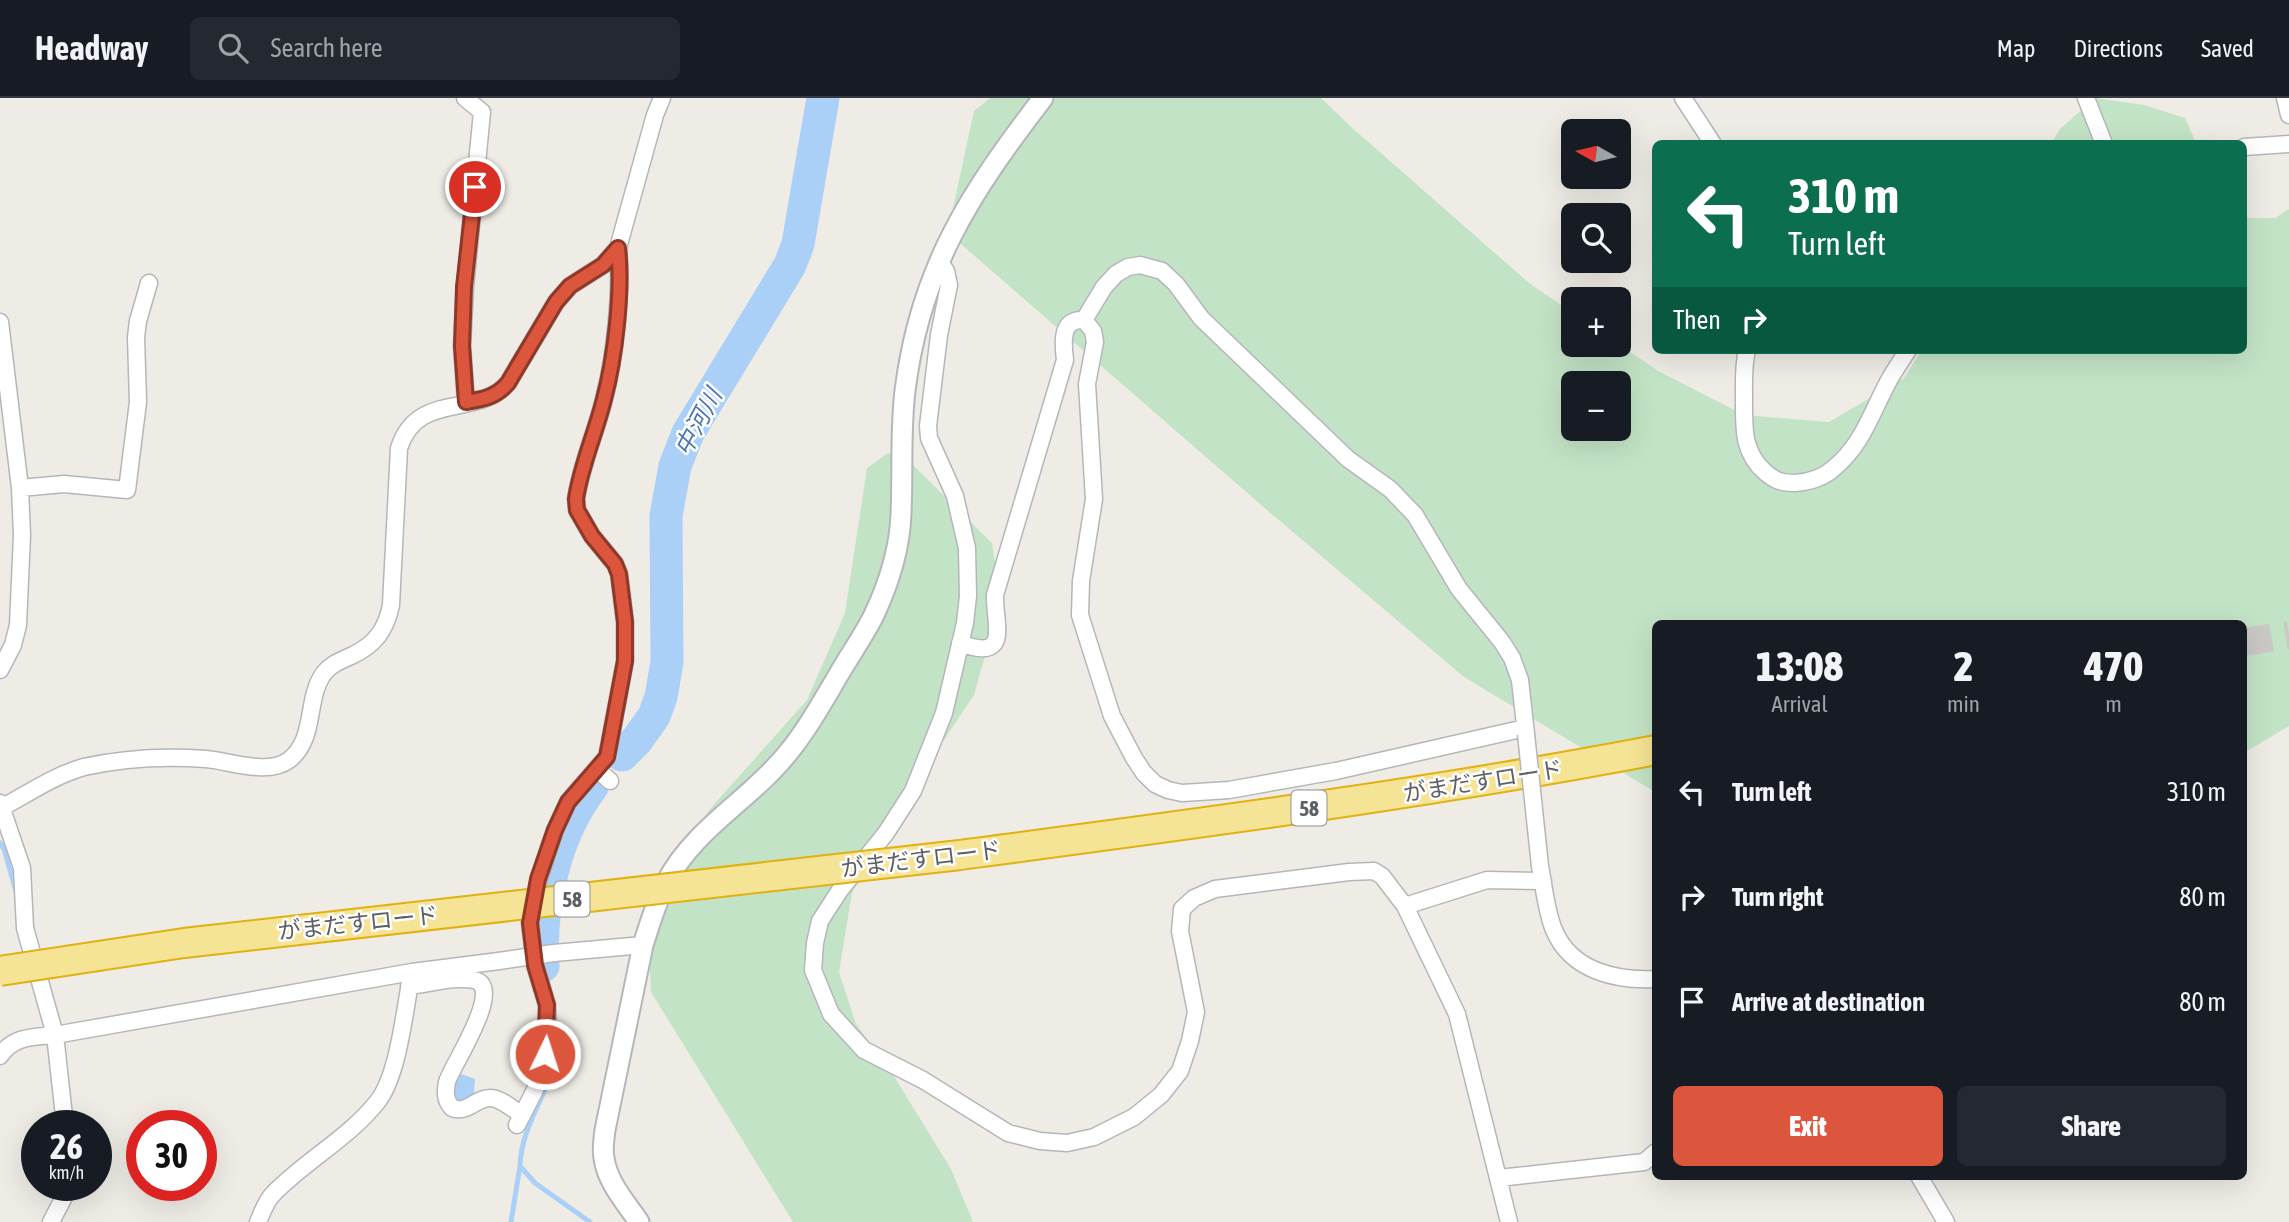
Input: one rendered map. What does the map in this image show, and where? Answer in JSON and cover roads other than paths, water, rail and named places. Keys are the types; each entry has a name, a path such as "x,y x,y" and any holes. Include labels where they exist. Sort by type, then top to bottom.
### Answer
{"highway":[{"name":"がまだすロード","path":"184,943 960,855 1322,806 1559,769 1652,751"},
{"path":"0,954 184,943"},
{"path":"0,971 184,943"}],"street":[{"path":"465,98 482,112 464,287 462,346 466,402"},
{"path":"410,979 462,979 478,980 481,983 484,993 482,1010 449,1078 446,1098 456,1110 493,1098 519,1120 535,1090 547,1040 547,1005 535,965 530,923 538,879 568,802 607,757 625,661 625,622 619,574 615,564 592,536 577,510 576,499 604,398 612,358 620,266 618,248 662,98"},
{"path":"639,1222 612,1181 603,1157 605,1130 643,945 667,880 690,848 760,784 788,753 811,721 872,617 889,579 901,514 902,433 909,365 922,311 955,225 977,188 1043,98"},
{"path":"1683,98 1710,140"},
{"path":"2086,98 2102,140"},
{"path":"2284,98 2289,115"},
{"path":"2247,147 2289,144"},
{"path":"63,1110 55,1035 25,928 22,868 2,805 83,768 158,757 268,768 289,760 305,739 315,688 323,675 332,665 369,646 382,633 388,620 399,447 404,432 421,417 443,408 490,398 500,392 556,302 570,286 603,265 618,248"},
{"path":"939,261 947,271 949,285 939,335 928,426 929,438 955,496 967,548 968,596 961,643 944,713 913,792 881,841 828,907 821,921 815,943 813,970 831,1014 863,1050 923,1080 1008,1133 1040,1141 1067,1143 1094,1138 1133,1117 1161,1095 1180,1071 1191,1041 1196,1012 1180,931 1182,909 1194,898 1215,889 1374,871 1388,883 1405,906 1457,1014 1509,1222"},
{"path":"1084,320 1104,287 1116,274 1128,267 1151,266 1162,271 1201,318 1348,459 1390,489 1415,514 1459,589 1502,642 1512,658 1520,680 1542,873 1553,928 1568,954 1588,968 1611,976 1652,979"},
{"path":"20,488 64,484 127,489 138,402 136,337 149,283"},
{"path":"961,643 972,648 982,648 991,646 997,639 999,627 995,595 1065,360 1063,340 1069,324 1077,319 1084,320 1093,331 1095,342 1087,384 1094,499 1081,581 1080,615 1112,716 1134,758 1155,784 1181,793 1229,790 1526,731"},
{"path":"0,322 20,488 22,535 18,625 0,670"},
{"path":"1747,354 1744,378 1745,442 1757,466 1774,480 1784,483 1818,479 1833,470 1856,447 1888,382 1906,354"},
{"path":"597,769 610,781"},
{"path":"1405,906 1487,880 1542,873"},
{"path":"0,1056 14,1042 24,1038 410,979 499,961 643,945"},
{"path":"258,1222 272,1195 357,1124 380,1100 394,1064 410,979"},
{"path":"1499,1178 1644,1162 1652,1155"},
{"path":"1921,1180 1946,1222"},
{"path":"51,1222 62,1201"}],"water":[{"path":"461,1074 475,1079 474,1094 467,1102 457,1101 454,1094 454,1087"}],"waterway":[{"name":"中河川","path":"622,755 654,716 661,697 667,662 666,516 675,466 688,433 790,265 798,244 823,98"},
{"name":"中河川","path":"543,966 544,919 552,872 568,827 592,787"},
{"path":"0,843 16,891"},
{"name":"中河川","path":"554,1010 556,1052 550,1077 527,1131 520,1166 535,1183 590,1222"},
{"path":"511,1222 520,1166"}],"tunnel":[{"path":"2247,642 2289,635"}]}
